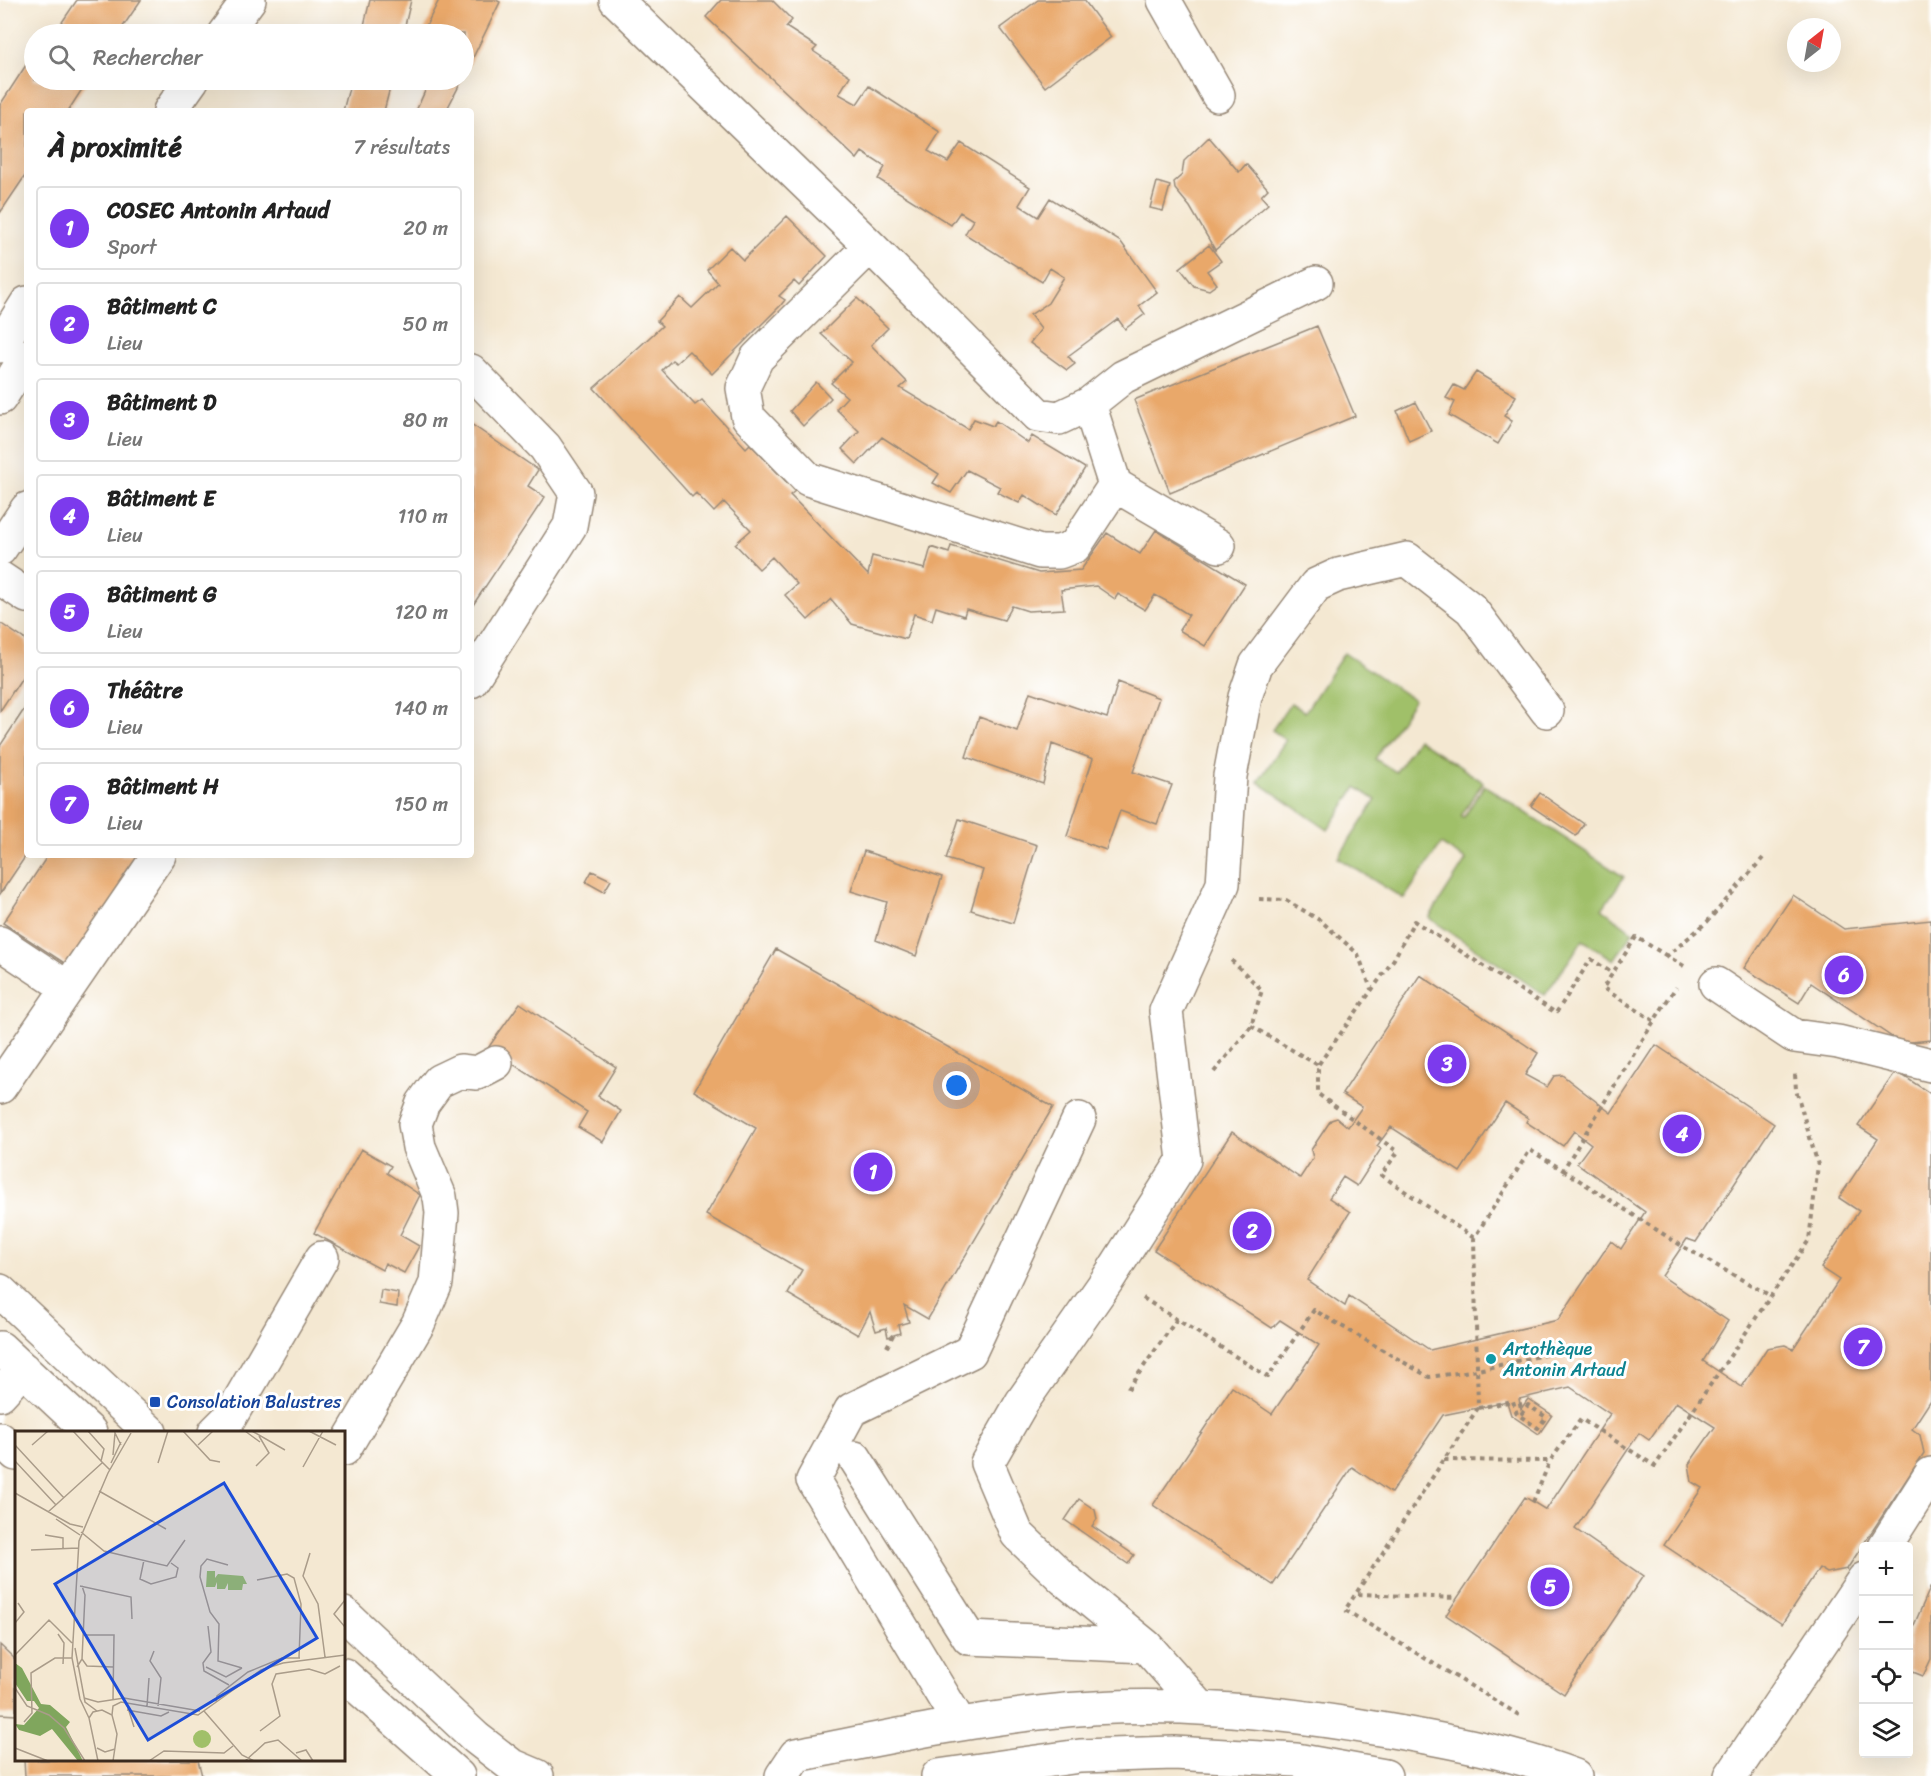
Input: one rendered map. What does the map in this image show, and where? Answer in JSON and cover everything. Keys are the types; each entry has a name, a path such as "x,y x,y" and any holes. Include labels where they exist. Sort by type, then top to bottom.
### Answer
{"street":[{"path":"231,24 249,0"},
{"path":"616,0 870,246 1038,415 1059,418 1089,404 1124,377 1316,283"},
{"path":"1164,0 1218,95"},
{"path":"173,108 185,90"},
{"path":"870,246 757,357 743,388 748,417 808,479 1040,552 1059,552 1075,546 1115,485"},
{"path":"0,346 24,308"},
{"path":"0,398 24,361"},
{"path":"474,374 545,447 576,493 570,526 474,676"},
{"path":"1089,404 1115,485 1219,546"},
{"path":"0,549 24,513"},
{"path":"1200,1707 1146,1646 1064,1579 1017,1534 987,1463 1022,1402 1108,1279 1184,1160 1166,1011 1223,884 1230,776 1245,697 1256,665 1316,585 1338,575 1407,559 1471,609 1547,711"},
{"path":"0,578 24,594"},
{"path":"0,1088 157,858"},
{"path":"0,943 68,988"},
{"path":"1716,984 1794,1036 1838,1042 1931,1065"},
{"path":"345,1447 418,1324 436,1283 442,1213 440,1197 419,1147 415,1124 423,1103 439,1081 460,1071 477,1073 496,1063"},
{"path":"960,1724 813,1480 851,1410 970,1352 1079,1119"},
{"path":"216,1431 230,1417 322,1258"},
{"path":"0,1291 149,1431"},
{"path":"0,1394 11,1358 89,1431"},
{"path":"0,1439 15,1453"},
{"path":"855,1458 969,1638 1146,1646"},
{"path":"1888,1542 1931,1474"},
{"path":"1731,1776 1859,1585"},
{"path":"348,1624 476,1738 511,1765 537,1776"},
{"path":"345,1676 458,1776"},
{"path":"782,1776 796,1755 960,1724 1049,1712 1143,1706 1200,1707 1275,1713 1442,1740 1540,1763 1575,1776"},
{"path":"938,1776 1080,1756 1174,1753 1296,1760 1385,1776"}],"path":[{"path":"1707,922 1763,858"},
{"path":"1177,1106 1212,1074 1251,1026 1262,990 1209,918 1247,898 1286,900 1321,921 1358,954 1372,990"},
{"path":"1474,1238 1381,1175 1398,1152 1318,1094 1318,1065 1394,958 1414,921 1556,1013 1591,959 1612,973"},
{"path":"1654,1021 1603,988 1636,937 1667,956"},
{"path":"1563,1170 1677,986"},
{"path":"1251,1026 1318,1065"},
{"path":"1533,1502 1550,1461 1581,1419 1655,1466 1809,1240 1818,1165 1796,1090 1794,1036"},
{"path":"1521,1717 1345,1610 1478,1408 1474,1238 1530,1150 1682,1246 1769,1296"},
{"path":"1150,1302 1268,1377 1314,1310 1429,1377 1478,1370 1562,1351"},
{"path":"1128,1389 1176,1319"},
{"path":"1478,1408 1513,1401 1517,1414 1538,1428 1546,1417 1528,1405 1522,1413 1519,1399"},
{"path":"1444,1460 1550,1461"},
{"path":"1357,1594 1457,1598"}],"green space":[{"path":"1344,653 1414,700 1375,759 1396,772 1418,739 1483,782 1461,816 1464,817 1484,785 1624,877 1602,909 1633,932 1614,960 1583,940 1545,995 1429,918 1466,860 1441,844 1404,899 1338,858 1376,800 1356,787 1328,830 1258,782 1286,740 1272,730 1291,703 1305,712"}],"building":[{"path":"77,0 141,0 125,24 61,24"},
{"path":"370,0 411,0 405,24 364,24"},
{"path":"439,0 496,0 500,2 474,55 474,24 427,24"},
{"path":"721,0 772,0 792,20 786,27 817,47 813,51 850,76 839,94 857,104 869,86 940,132 928,151 948,162 961,143 1030,187 1019,205 1038,217 1050,198 1121,242 1157,292 1139,306 1145,314 1125,329 1118,319 1068,356 1075,364 1067,370 1030,343 1041,329 1030,315 1048,303 1064,277 1050,268 1042,282 965,234 973,220 960,212 951,225 878,179 885,167 862,152 857,159 706,17"},
{"path":"1038,0 1084,0 1111,37 1045,87 1000,28"},
{"path":"24,68 24,90 82,90 70,108 24,108 24,177 0,213 0,105"},
{"path":"348,90 389,90 385,108 344,108"},
{"path":"425,90 457,90 448,108 417,108"},
{"path":"1209,137 1239,172 1246,164 1268,189 1261,196 1268,204 1215,250 1190,207 1175,189 1174,182 1182,175 1184,161"},
{"path":"1157,182 1170,186 1163,211 1150,208"},
{"path":"787,216 827,256 799,286 794,281 779,296 785,300 781,305 712,374 689,351 676,363 672,360 662,370 695,405 702,400 746,448 750,444 795,491 790,495 868,575 872,556 925,569 931,547 949,553 951,546 1039,573 1081,570 1107,533 1140,554 1156,530 1245,584 1205,646 1179,630 1189,615 1170,603 1155,595 1145,610 1118,594 1115,599 1096,586 1061,590 1064,609 1028,611 1012,606 1004,620 966,609 964,616 936,607 932,620 914,614 906,639 852,624 831,599 808,620 785,595 797,584 772,557 759,569 735,544 751,530 724,502 714,512 696,493 692,497 594,388 662,326 657,321 680,297 692,308 718,283 707,270 730,247 743,260"},
{"path":"1209,245 1221,261 1207,271 1217,284 1209,290 1194,286 1180,268"},
{"path":"857,298 888,328 871,345 907,382 900,388 968,429 974,419 993,426 996,421 1028,443 1032,436 1085,468 1056,515 1024,495 1019,503 997,492 1000,487 967,470 951,493 933,483 939,474 882,437 857,464 842,449 859,431 836,409 847,397 831,383 852,362 821,334"},
{"path":"1317,326 1355,416 1170,493 1134,400"},
{"path":"1476,372 1516,396 1504,416 1512,421 1498,444 1449,415 1455,402 1446,398 1454,385 1464,390"},
{"path":"816,382 831,398 803,426 790,411"},
{"path":"1416,402 1431,431 1409,441 1397,411"},
{"path":"474,426 538,470 528,486 545,497 474,604"},
{"path":"0,623 24,639 24,675 0,711"},
{"path":"1118,682 1159,698 1133,772 1172,785 1157,824 1120,811 1106,850 1067,836 1093,759 1052,744 1043,784 966,757 979,717 1017,731 1030,692 1107,718"},
{"path":"24,710 24,858 0,894 0,746"},
{"path":"1540,793 1584,824 1576,836 1531,806"},
{"path":"959,819 1037,845 1013,923 971,910 983,870 946,859"},
{"path":"864,851 942,877 916,956 876,940 887,902 851,891"},
{"path":"46,858 145,858 72,968 3,923"},
{"path":"592,871 611,880 604,892 586,882"},
{"path":"1793,895 1844,929 1931,920 1931,1040 1901,1043 1811,983 1799,1003 1744,968"},
{"path":"776,949 1053,1107 928,1319 904,1305 909,1322 898,1325 900,1333 888,1337 886,1328 876,1331 870,1312 858,1335 788,1294 802,1270 706,1215 756,1128 694,1091"},
{"path":"1420,975 1538,1053 1525,1075 1547,1087 1554,1076 1562,1075 1611,1113 1656,1045 1774,1124 1696,1242 1687,1239 1662,1276 1728,1321 1703,1361 1742,1387 1767,1348 1785,1345 1793,1349 1839,1280 1821,1268 1859,1211 1839,1198 1878,1139 1858,1126 1896,1071 1931,1094 1931,1400 1912,1429 1920,1435 1924,1453 1865,1542 1859,1542 1859,1551 1847,1569 1827,1573 1819,1568 1782,1624 1664,1545 1702,1488 1692,1482 1689,1464 1715,1427 1676,1402 1649,1440 1639,1433 1575,1529 1643,1576 1564,1694 1446,1615 1525,1497 1546,1510 1610,1414 1570,1387 1519,1399 1521,1409 1528,1399 1552,1415 1539,1434 1511,1415 1507,1402 1443,1415 1391,1493 1352,1467 1273,1585 1153,1505 1232,1387 1272,1414 1319,1345 1280,1320 1272,1328 1154,1250 1232,1132 1300,1178 1313,1158 1311,1150 1331,1120 1337,1118 1348,1127 1362,1107 1342,1094","holes":["1505,1103 1528,1118 1526,1122 1563,1146 1574,1131 1591,1144 1577,1163 1645,1212 1621,1249 1611,1241 1558,1320 1430,1350 1349,1296 1345,1306 1307,1280 1350,1212 1329,1198 1343,1177 1357,1186 1381,1149 1377,1146 1391,1127 1460,1172"]},
{"path":"520,1003 616,1067 598,1096 621,1111 603,1142 578,1127 587,1112 488,1048"},
{"path":"361,1149 391,1166 387,1173 420,1195 400,1235 419,1246 404,1273 385,1263 382,1270 314,1233"},
{"path":"381,1290 398,1293 397,1307 379,1304"},
{"path":"1079,1499 1095,1510 1097,1519 1092,1526 1134,1555 1128,1564 1065,1520"},
{"path":"1931,1586 1931,1659 1923,1676 1913,1672 1913,1627"},
{"path":"0,1645 15,1659 15,1715 0,1714"},
{"path":"24,1761 198,1761 202,1776 25,1776"}],"place":[{"name":"Théâtre","path":"1844,975"},
{"name":"Bâtiment D","path":"1447,1064"},
{"name":"Bâtiment E","path":"1682,1134"},
{"name":"COSEC Antonin Artaud","path":"873,1172"},
{"name":"Bâtiment C","path":"1252,1231"},
{"name":"Bâtiment H","path":"1863,1347"},
{"name":"Artothèque Antonin Artaud","path":"1491,1359"},
{"name":"Consolation Balustres","path":"155,1402"},
{"name":"Bâtiment G","path":"1550,1587"}]}
